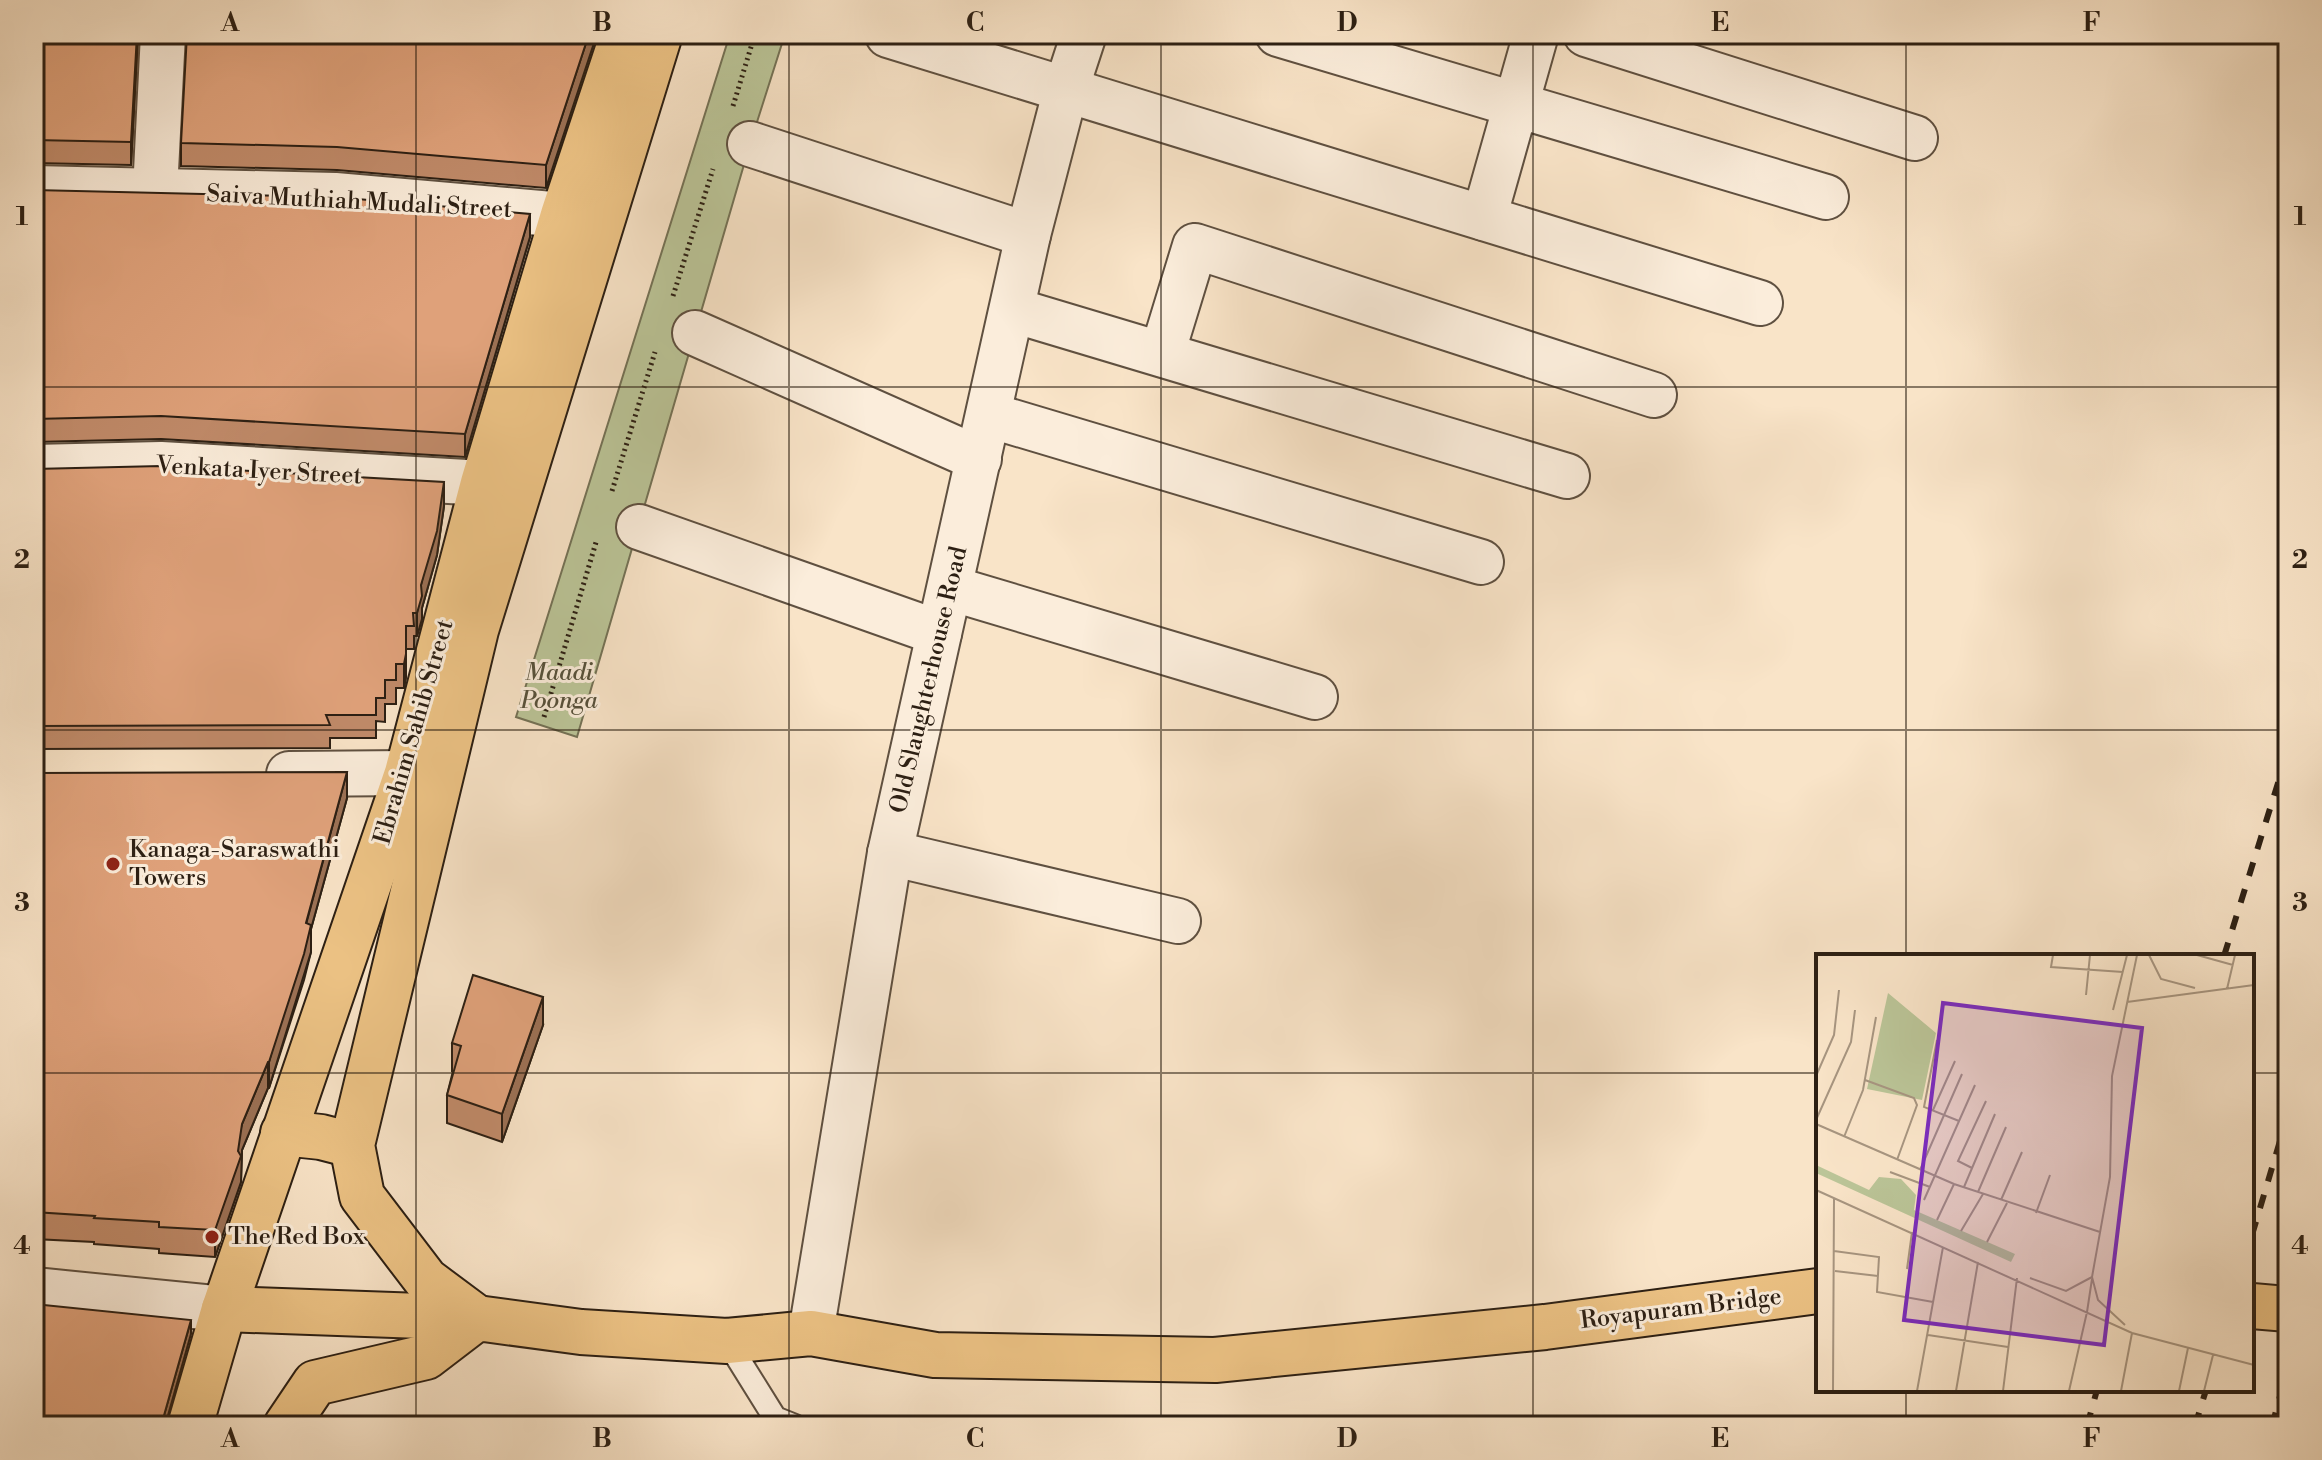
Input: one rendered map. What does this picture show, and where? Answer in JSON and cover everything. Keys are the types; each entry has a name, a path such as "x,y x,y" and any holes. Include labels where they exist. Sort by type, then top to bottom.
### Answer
{"main road":[{"name":"Ebrahim Sahib Street","path":"190,1426 224,1309 407,773 483,483 563,215 623,34"},
{"name":"Ebrahim Sahib Street","path":"477,1318 426,1280 362,1196 352,1145 476,630 660,34"},
{"path":"283,1133 321,1137 352,1145"},
{"name":"Royapuram Bridge","path":"224,1309 477,1318 581,1332 727,1341 811,1333 935,1355 1215,1360 1545,1327 1816,1291"},
{"path":"2254,1306 2288,1309"},
{"path":"286,1426 315,1383 426,1357 477,1318"}],"street":[{"path":"155,191 163,34"},
{"name":"Old Slaughterhouse Road","path":"811,1333 890,853 1028,235 1066,89 1084,34"},
{"path":"1278,34 1826,197"},
{"path":"1484,218 1536,34"},
{"path":"1586,34 1915,138"},
{"path":"888,35 986,49 1066,89 1760,303"},
{"path":"731,142 1028,235"},
{"name":"Saiva Muthiah Mudali Street","path":"34,188 335,195 563,215"},
{"path":"1162,354 1195,246 1654,395"},
{"path":"1013,310 1567,476"},
{"path":"674,329 979,459"},
{"path":"989,415 1481,562"},
{"name":"Venkata Iyer Street","path":"34,467 161,464 483,483"},
{"path":"616,519 939,633"},
{"path":"950,588 1315,697"},
{"path":"251,774 407,773"},
{"path":"890,853 1178,921"},
{"path":"34,1290 224,1309"}],"lane":[{"path":"727,1341 775,1418 795,1426"}],"path":[{"path":"544,717 616,519 731,142 755,34"}],"green space":[{"name":"Maadi Poonga","path":"730,34 785,34 577,737 516,717"}],"building":[{"path":"34,34 137,34 131,142 34,140"},
{"path":"187,34 589,34 546,165 337,147 181,143"},
{"path":"34,190 334,197 530,214 465,434 161,416 34,419"},
{"path":"161,466 444,482 437,531 421,585 422,596 417,613 413,613 414,626 406,626 404,664 396,664 396,680 385,680 385,698 376,698 376,715 326,715 330,725 34,726 34,469"},
{"path":"347,772 306,923 311,925 304,954 269,1062 242,1124 238,1151 241,1156 215,1230 159,1227 159,1222 34,1212 34,773"},
{"path":"473,975 543,997 502,1114 447,1095 461,1046 452,1043"},
{"path":"34,1304 191,1320 161,1426 34,1426"}],"railway":[{"path":"2225,954 2288,751"},
{"path":"2254,1228 2288,1114"},
{"path":"2272,1426 2288,1366"},
{"path":"2087,1426 2096,1392"},
{"path":"2195,1426 2205,1392"}],"place":[{"name":"Kanaga-Saraswathi Towers","path":"113,864"},
{"name":"The Red Box","path":"212,1237"}]}
